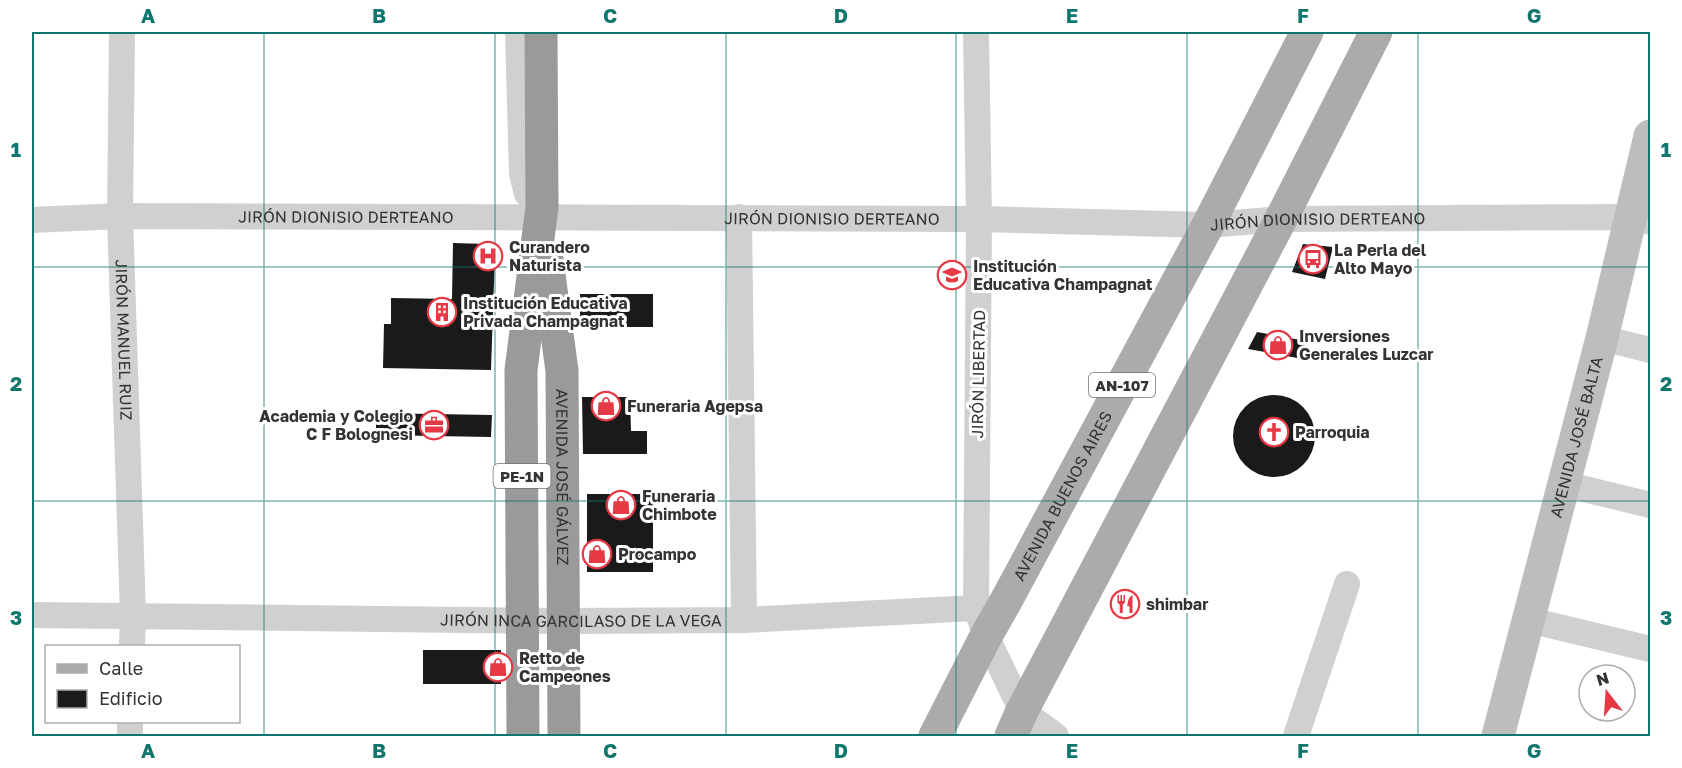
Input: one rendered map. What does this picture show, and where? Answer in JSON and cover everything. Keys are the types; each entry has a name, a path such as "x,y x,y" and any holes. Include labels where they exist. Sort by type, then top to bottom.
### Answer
{"highway":[{"name":"AVENIDA JOSÉ GÁLVEZ","path":"541,32 542,212 562,370 564,736"},
{"name":"AVENIDA JOSÉ GÁLVEZ","path":"523,736 521,370 542,212"}],"main road":[{"name":"AVENIDA BUENOS AIRES","path":"935,736 981,622 1008,599 1208,225 1307,32"},
{"path":"1016,724 1281,219 1376,32"},
{"name":"AVENIDA JOSÉ BALTA","path":"1499,736 1602,338 1641,219 1650,136"}],"street":[{"name":"JIRÓN MANUEL RUIZ","path":"122,32 120,216 133,615 132,645"},
{"path":"518,32 522,174 527,194 542,212"},
{"name":"JIRÓN LIBERTAD","path":"976,32 981,622"},
{"name":"JIRÓN DIONISIO DERTEANO","path":"32,220 120,216 542,212 1208,225 1281,219 1641,219"},
{"path":"739,217 744,620"},
{"path":"1602,338 1650,350"},
{"path":"1564,484 1650,505"},
{"path":"1296,736 1347,584"},
{"name":"JIRÓN INCA GARCILASO DE LA VEGA","path":"32,615 522,621 981,622"},
{"path":"1528,620 1650,649"},
{"path":"981,622 1016,724 1056,736"}],"building":[{"path":"453,243 487,244 495,253 491,370 383,368 384,324 391,324 391,298 452,299"},
{"name":"La Perla del Alto Mayo","path":"1303,244 1333,247 1325,279 1292,272"},
{"path":"580,294 653,294 653,327 580,327"},
{"name":"Inversiones Generales Luzcar","path":"1257,332 1306,341 1303,359 1248,349"},
{"name":"Parroquia","path":"1266,395 1282,395 1297,402 1308,413 1315,428 1312,452 1303,465 1282,477 1266,477 1251,470 1240,459 1233,444 1233,428 1240,413 1251,402"},
{"path":"582,397 630,397 631,431 647,431 647,454 583,454"},
{"name":"Academia y Colegio C F Bolognesi","path":"376,413 492,415 491,437 376,435"},
{"path":"587,494 655,494 653,572 587,572"},
{"path":"423,650 501,650 501,684 423,684"}],"place":[{"name":"Curandero Naturista","path":"488,256"},
{"name":"La Perla del Alto Mayo","path":"1313,259"},
{"name":"Institución Educativa Champagnat","path":"952,275"},
{"name":"Institución Educativa Privada Champagnat","path":"442,312"},
{"name":"Inversiones Generales Luzcar","path":"1278,345"},
{"name":"Funeraria Agepsa","path":"606,406"},
{"name":"Academia y Colegio C F Bolognesi","path":"434,425"},
{"name":"Parroquia","path":"1274,432"},
{"name":"Funeraria Chimbote","path":"621,505"},
{"name":"Procampo","path":"597,554"},
{"name":"shimbar","path":"1125,604"},
{"name":"Retto de Campeones","path":"498,667"}]}
